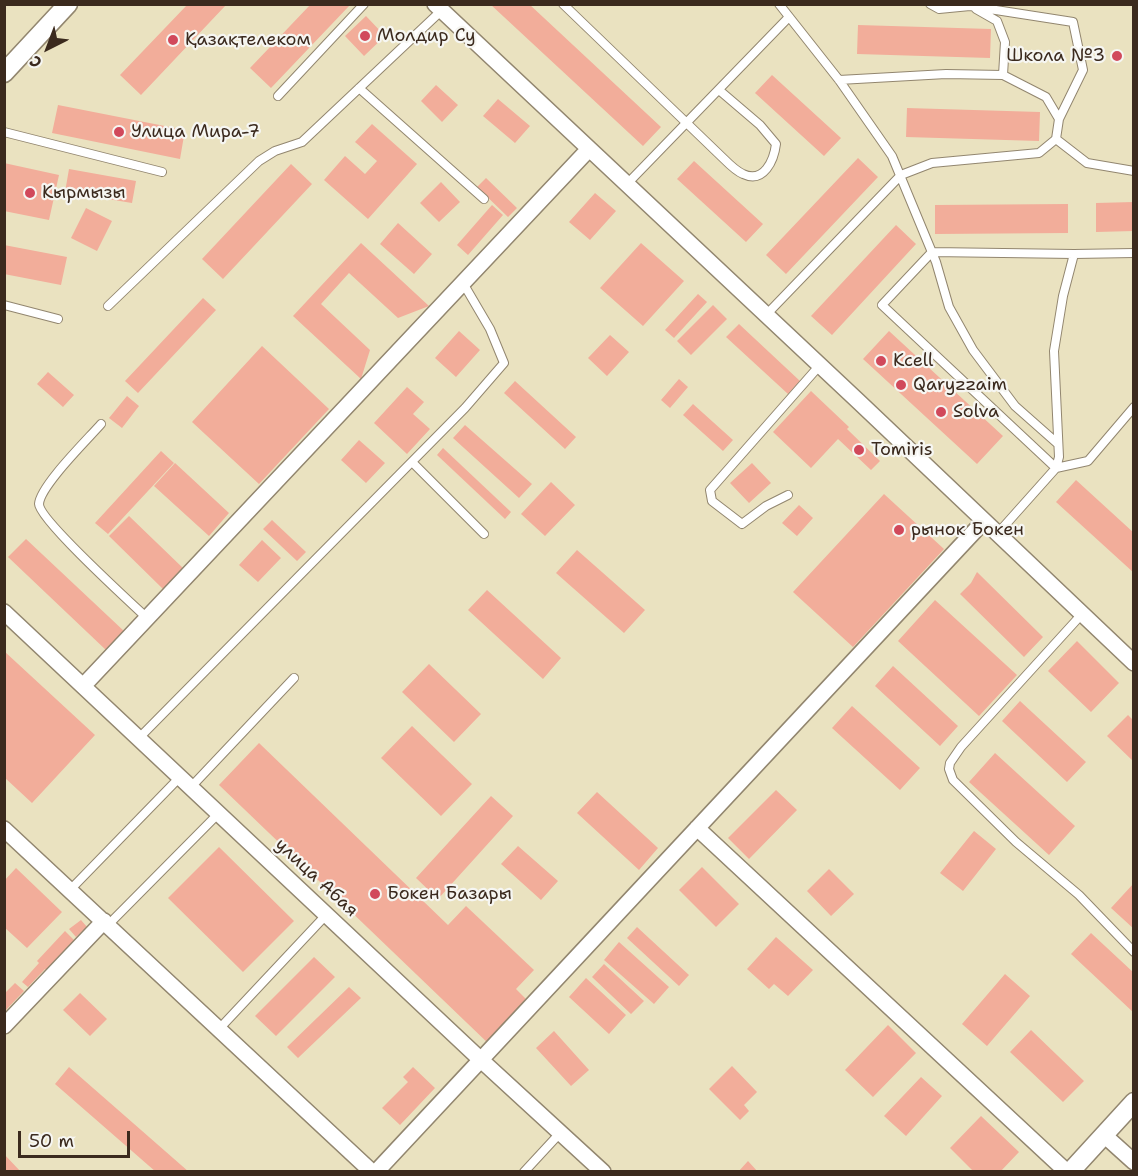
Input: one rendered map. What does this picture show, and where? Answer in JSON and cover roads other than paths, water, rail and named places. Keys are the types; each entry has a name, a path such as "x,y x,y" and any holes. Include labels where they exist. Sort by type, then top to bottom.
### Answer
{"street":[{"path":"4,73 68,4"},
{"path":"438,8 820,365 1134,663"},
{"path":"84,685 589,149"},
{"path":"4,829 374,1172 984,521"},
{"name":"улица Абая","path":"4,612 603,1172"},
{"path":"697,828 1068,1172 1134,1102"},
{"path":"4,1026 106,923"},
{"path":"1104,1134 1134,1162"}],"lane":[{"path":"278,96 364,4"},
{"path":"563,4 724,159 743,175 754,177 766,171 775,156 776,144 760,125 718,90"},
{"path":"779,4 840,80 892,156 932,252 950,307 973,350 1015,406 1058,444"},
{"path":"766,315 901,175 932,163 1039,153 1056,139 1059,119 1083,70 1073,22 970,5 939,9 930,4"},
{"path":"970,5 997,21 1005,42 1003,75"},
{"path":"108,306 259,161 302,142 438,8"},
{"path":"627,184 789,17"},
{"path":"840,80 946,74 1003,75 1046,98 1059,119"},
{"path":"359,88 484,199"},
{"path":"4,132 162,172"},
{"path":"1056,139 1087,164 1134,171"},
{"path":"1056,468 882,305 932,252 1134,253"},
{"path":"998,533 1056,468 1059,457 1054,351 1063,296 1074,254"},
{"path":"139,738 465,408 504,363 490,329 463,283"},
{"path":"4,305 58,319"},
{"path":"788,495 766,506 742,524 712,501 710,490 820,365"},
{"path":"1056,468 1088,461 1134,407"},
{"path":"101,424 52,480 42,495 39,505 42,513 61,534 147,618"},
{"path":"412,462 484,534"},
{"path":"1082,614 961,747 950,763 949,769 953,780 969,797 1016,842 1078,895 1101,921 1134,952"},
{"path":"70,890 294,678"},
{"path":"106,923 219,813"},
{"path":"220,1028 327,915"},
{"path":"530,1170 561,1132"}],"place":[{"name":"Молдир Су","path":"365,36"},
{"name":"Қазақтелеком","path":"173,40"},
{"name":"Школа №3","path":"1117,56"},
{"name":"Улица Мира-7","path":"119,132"},
{"name":"Кырмызы","path":"30,193"},
{"name":"Kcell","path":"881,361"},
{"name":"Qaryzzaim","path":"901,385"},
{"name":"Solva","path":"941,412"},
{"name":"Tomiris","path":"859,450"},
{"name":"рынок Бокен","path":"899,530"},
{"name":"Бокен Базары","path":"375,894"}]}
